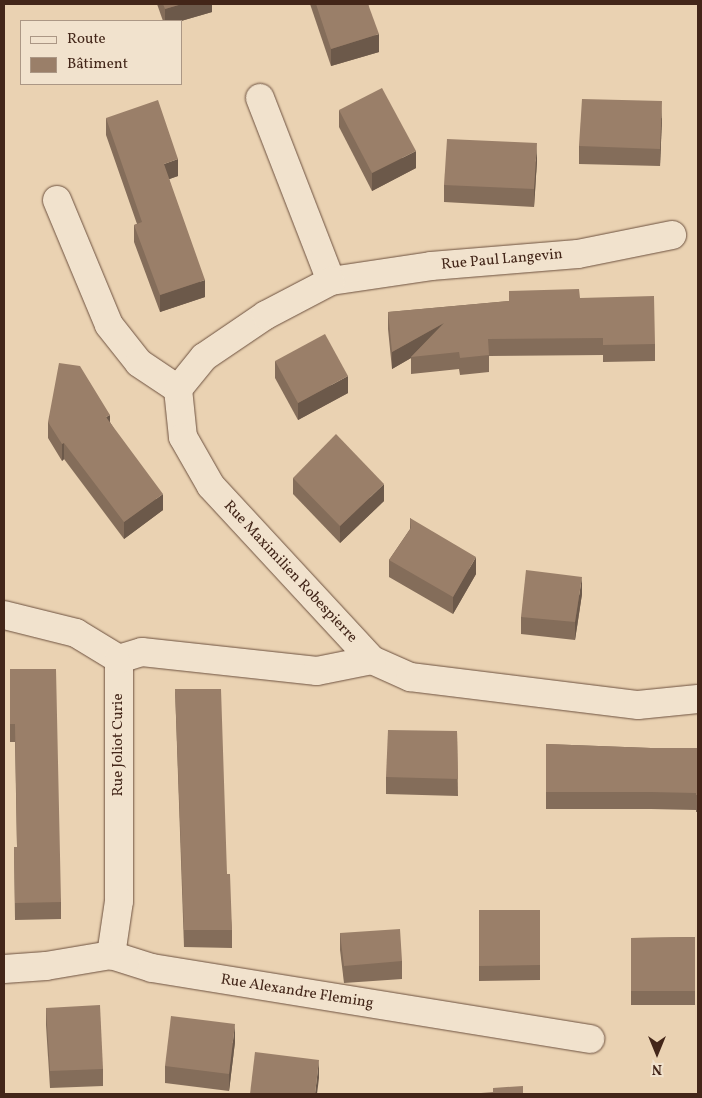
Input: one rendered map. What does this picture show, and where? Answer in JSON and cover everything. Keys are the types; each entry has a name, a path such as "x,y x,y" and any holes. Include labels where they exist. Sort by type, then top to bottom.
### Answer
{"street":[{"path":"260,98 331,281"},
{"path":"57,200 109,325 139,363 178,389"},
{"name":"Rue Paul Langevin","path":"178,389 204,357 266,315 331,281 431,266 578,254 672,235"},
{"name":"Rue Maximilien Robespierre","path":"178,389 183,437 211,486 372,660 410,676 629,704 638,705 698,699"},
{"path":"4,615 76,633 119,659 142,652 317,671 372,660"},
{"name":"Rue Joliot Curie","path":"110,956 119,901 119,659"},
{"name":"Rue Alexandre Fleming","path":"4,969 46,966 110,956 152,968 590,1038"}],"building":[{"path":"163,4 182,4 165,9"},
{"path":"316,4 368,4 379,34 331,49"},
{"path":"382,88 416,151 372,173 339,110"},
{"path":"582,99 662,101 660,149 579,146"},
{"path":"158,100 178,159 164,164 205,280 160,295 134,225 142,222 106,118"},
{"path":"447,139 537,143 534,189 444,185"},
{"path":"579,289 580,298 654,296 655,344 603,345 603,338 488,339 489,355 460,358 459,352 411,357 444,323 392,352 388,312 509,301 509,291"},
{"path":"325,334 348,376 298,403 275,361"},
{"path":"59,363 80,366 110,415 106,417 163,494 124,522 64,443 62,444 48,422"},
{"path":"336,434 384,484 340,526 293,478"},
{"path":"410,518 476,557 453,597 389,560 411,528"},
{"path":"526,570 582,577 575,622 521,617"},
{"path":"10,669 56,669 61,902 15,903 14,847 17,847 15,724 10,724"},
{"path":"175,689 221,689 227,874 230,874 232,930 184,930"},
{"path":"388,730 457,731 458,779 386,777"},
{"path":"546,744 698,748 698,795 696,793 651,792 546,792"},
{"path":"479,910 540,910 540,965 479,966"},
{"path":"400,929 402,961 344,966 340,933"},
{"path":"695,937 695,991 631,991 631,938"},
{"path":"100,1005 103,1069 50,1071 46,1008"},
{"path":"171,1016 235,1024 229,1074 165,1066"},
{"path":"255,1052 319,1060 315,1094 250,1094"},
{"path":"523,1086 523,1094 469,1094 493,1092 493,1088"}]}
